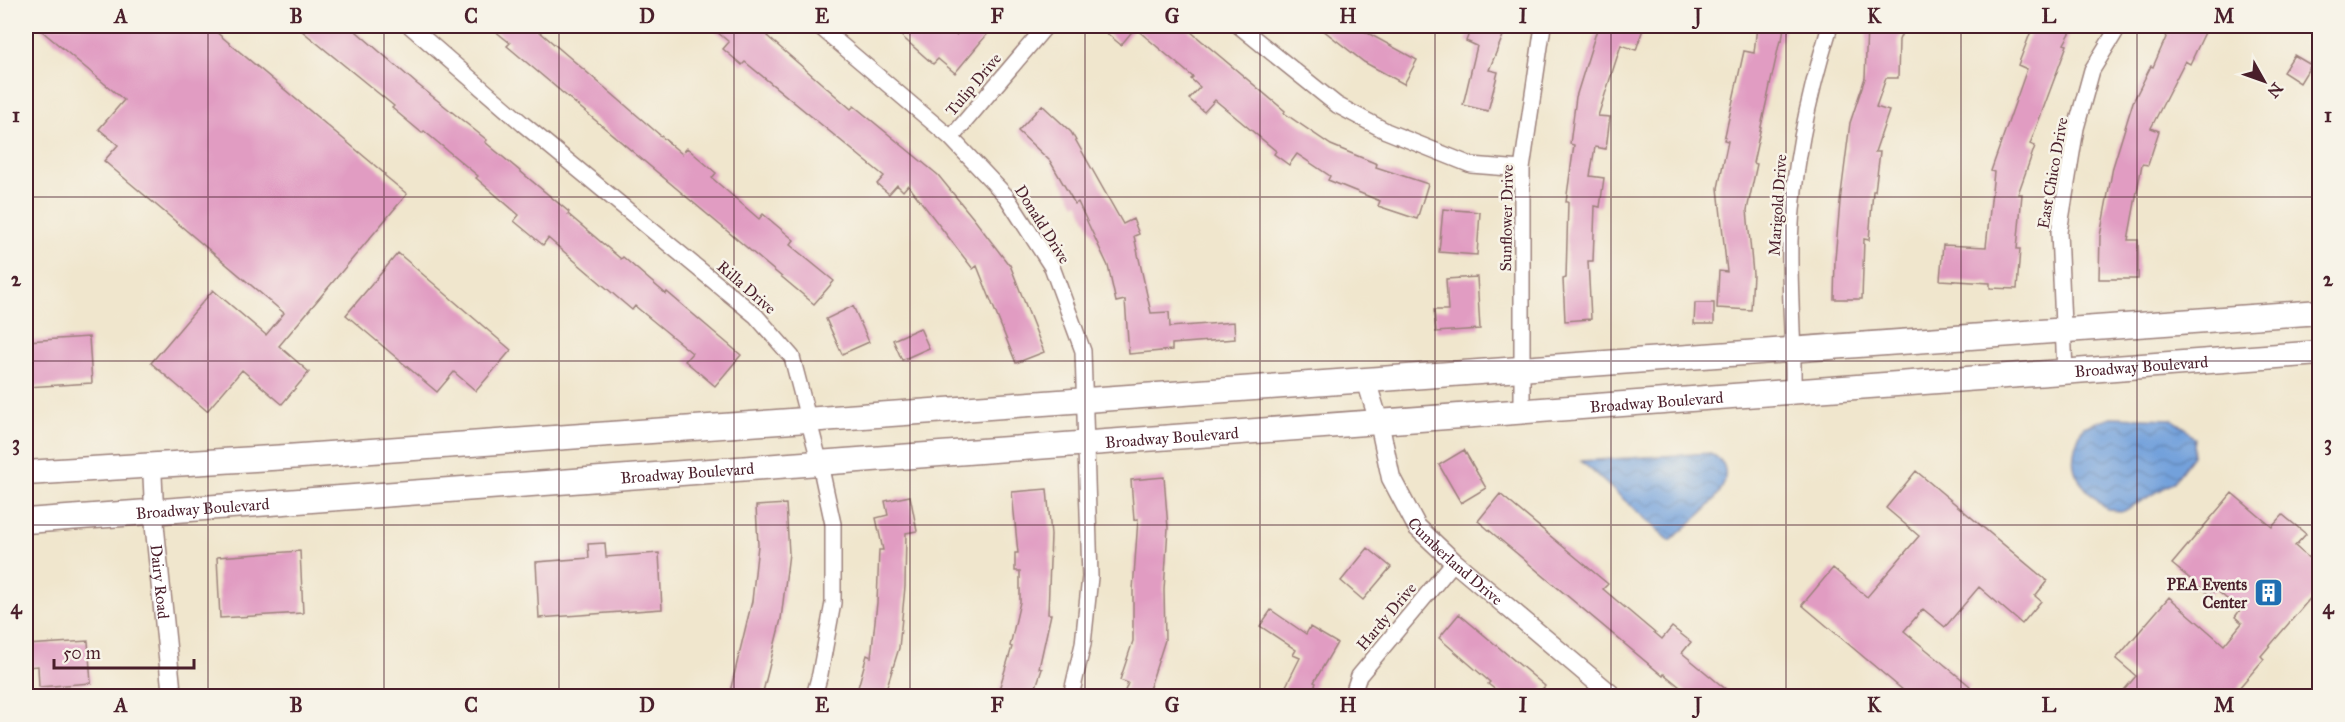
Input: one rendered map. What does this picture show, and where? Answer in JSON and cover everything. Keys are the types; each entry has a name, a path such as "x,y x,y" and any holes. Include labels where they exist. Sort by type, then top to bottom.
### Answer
{"main road":[{"path":"26,473 287,458 2319,312"},
{"name":"Broadway Boulevard","path":"26,521 2319,353"}],"street":[{"name":"Rilla Drive","path":"410,26 523,124 756,316 792,357 833,524 833,603 814,696"},
{"name":"Donald Drive","path":"819,26 951,138 1006,196 1052,267 1083,351 1090,577 1083,644 1071,696"},
{"name":"Tulip Drive","path":"951,138 1046,26"},
{"path":"1239,26 1337,105 1386,131 1471,165 1522,170"},
{"name":"Sunflower Drive","path":"1522,412 1522,170 1543,26"},
{"name":"Marigold Drive","path":"1793,392 1794,350 1790,241 1797,162 1813,80 1830,26"},
{"name":"East Chico Drive","path":"2065,372 2059,232 2076,128 2092,70 2119,26"},
{"name":"Cumberland Drive","path":"1366,380 1379,422 1391,478 1417,527 1454,562 1613,696"},
{"name":"Dairy Road","path":"152,465 154,513 172,696"},
{"name":"Hardy Drive","path":"1352,696 1359,676 1454,562"}],"water":[{"path":"2111,417 2172,419 2195,438 2193,456 2173,483 2124,511 2107,510 2081,482 2073,464 2077,441 2083,427"},
{"path":"1711,453 1724,466 1725,477 1722,487 1708,508 1670,541 1581,461"}],"building":[{"path":"36,26 209,26 407,194 279,346 309,372 282,404 242,370 207,411 151,363 213,290 266,335 284,313 104,161 118,145 99,129 124,100"},
{"path":"296,26 350,26 487,140 485,142 621,259 623,257 666,294 667,292 741,355 715,386 685,361 692,353 635,306 632,310 548,238 543,245 514,221 519,215 476,178 478,176 424,131 422,133 392,108 394,106"},
{"path":"489,26 533,26 682,154 687,148 716,173 712,178 759,219 763,214 794,240 790,245 834,281 814,304 507,46 510,43"},
{"path":"710,26 776,26 767,36 851,109 854,106 938,175 1010,265 1044,352 1016,363 977,266 973,269 908,185 903,191 897,185 889,194 877,184 884,176 745,62 742,65 723,49 729,42"},
{"path":"890,26 945,26 956,35 963,26 994,26 955,73 938,59 933,64"},
{"path":"1098,26 1184,26 1285,111 1284,113 1331,145 1377,164 1376,167 1428,184 1417,219 1378,206 1380,201 1328,180 1330,176 1297,154 1289,165 1274,154 1276,151 1215,100 1204,112 1189,99 1200,87 1191,79 1193,77 1135,28 1121,45"},
{"path":"1318,26 1355,26 1417,60 1404,84 1364,62"},
{"path":"1472,26 1507,26 1489,70 1498,72 1488,111 1463,105 1477,46 1466,41"},
{"path":"1598,26 1644,26 1636,50 1621,45 1598,116 1610,117 1606,149 1595,147 1590,176 1604,178 1600,207 1595,206 1593,261 1588,261 1591,319 1565,321 1563,279 1566,278 1568,202 1566,202 1574,145 1570,144 1576,97"},
{"path":"1757,26 1784,26 1753,163 1757,164 1747,210 1753,274 1751,310 1717,308 1719,271 1727,272 1718,188 1728,141 1724,140 1744,51 1754,53"},
{"path":"1867,26 1905,26 1899,40 1898,78 1886,78 1876,107 1889,111 1875,152 1880,152 1875,191 1873,191 1869,240 1864,239 1862,299 1834,299 1840,202 1850,123 1865,78"},
{"path":"2033,26 2074,26 2064,44 2067,45 2030,144 2035,146 2018,194 2022,194 2017,249 2020,249 2017,289 1990,288 1990,283 1940,280 1943,245 1986,247 1994,172 1991,171 2027,69 2018,65"},
{"path":"2171,26 2208,26 2190,64 2185,61 2151,128 2159,131 2148,165 2142,164 2128,240 2138,240 2138,279 2099,279 2100,236 2113,167 2133,102 2151,66 2153,67"},
{"path":"2294,55 2311,65 2300,83 2283,72"},
{"path":"1042,105 1071,132 1123,224 1133,219 1139,234 1134,236 1151,313 1169,312 1170,327 1234,322 1235,339 1172,344 1172,350 1129,354 1125,300 1116,302 1108,266 1078,202 1075,204 1050,161 1018,131"},
{"path":"1443,209 1480,212 1477,255 1439,252"},
{"path":"398,253 511,350 476,391 454,372 437,392 346,315"},
{"path":"1477,277 1480,329 1436,332 1434,310 1448,310 1446,279"},
{"path":"1695,303 1714,303 1714,324 1694,324"},
{"path":"853,306 869,342 842,354 826,319"},
{"path":"920,328 929,348 902,360 893,340"},
{"path":"89,337 92,383 26,387 26,341"},
{"path":"1464,450 1486,488 1461,503 1439,465"},
{"path":"1916,471 2047,581 2035,596 2041,601 2022,624 1979,587 1945,627 1923,609 1904,631 1970,686 1961,696 1910,696 1802,605 1833,568 1867,597 1919,536 1886,508"},
{"path":"1164,477 1168,528 1164,590 1165,640 1147,696 1123,696 1128,683 1120,680 1133,641 1133,590 1138,519 1134,520 1131,480"},
{"path":"1047,489 1051,535 1048,614 1051,614 1039,668 1042,669 1033,696 997,696 1012,647 1010,646 1020,602 1020,571 1015,571 1015,553 1018,553 1012,492"},
{"name":"PEA Events Center","path":"2232,493 2272,527 2283,515 2306,534 2295,546 2319,567 2319,588 2261,656 2264,659 2232,696 2119,696 2136,676 2116,659 2169,597 2224,645 2242,623 2235,617 2240,610 2215,589 2210,595 2172,564"},
{"path":"1500,494 1608,584 1603,589 1662,639 1672,627 1691,642 1682,653 1734,696 1691,696 1664,674 1663,676 1478,521"},
{"path":"910,496 917,531 906,533 905,587 899,648 884,696 879,696 857,691 867,655 871,657 877,603 879,550 883,550 876,518 888,515 885,501"},
{"path":"786,504 789,553 781,619 762,696 729,696 752,601 758,545 756,506"},
{"path":"605,543 606,557 659,553 662,609 539,618 536,562 589,558 588,544"},
{"path":"1368,548 1391,567 1363,600 1341,581"},
{"path":"300,551 303,613 220,618 217,557"},
{"path":"1271,610 1306,634 1310,627 1337,643 1314,682 1316,683 1310,696 1281,696 1300,658 1293,655 1296,650 1260,626"},
{"path":"1459,614 1545,686 1536,696 1504,696 1439,638"},
{"path":"88,641 91,683 39,687 38,666 26,667 26,645"}],"place":[{"name":"PEA Events Center","path":"2268,593"}]}
